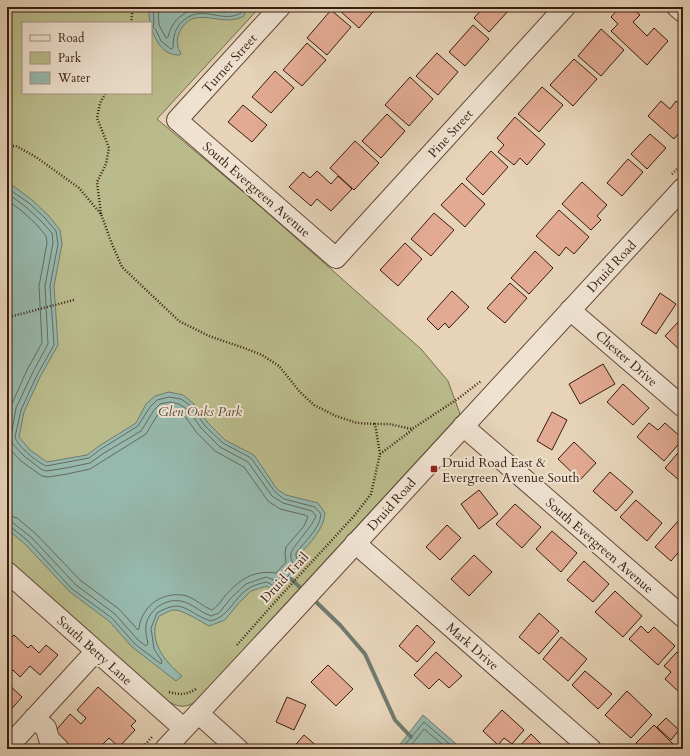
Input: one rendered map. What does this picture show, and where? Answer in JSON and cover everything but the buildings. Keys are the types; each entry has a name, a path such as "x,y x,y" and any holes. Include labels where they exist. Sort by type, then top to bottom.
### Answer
{"street":[{"name":"Turner Street","path":"177,120 280,7"},
{"name":"Pine Street","path":"336,258 565,7"},
{"path":"677,7 683,12"},
{"name":"South Evergreen Avenue","path":"177,120 336,258"},
{"name":"Druid Road","path":"164,749 287,618 683,188"},
{"name":"Chester Drive","path":"570,310 683,407"},
{"name":"South Evergreen Avenue","path":"463,426 683,617"},
{"name":"Mark Drive","path":"355,543 591,749"},
{"name":"South Betty Lane","path":"7,572 183,728"},
{"path":"7,748 96,651"},
{"path":"198,713 238,749"},
{"path":"34,718 46,728 49,739 59,749"}],"path":[{"path":"131,22 133,7"},
{"path":"105,94 100,104 97,118 109,148 106,164 97,182 101,214 122,267 179,321 209,336 262,355 279,366 300,392 314,405 336,416 358,423 389,424 412,429"},
{"path":"7,146 16,146 36,157 79,188 101,214"},
{"path":"9,317 74,300"},
{"path":"380,454 412,429 459,398"},
{"name":"Druid Trail","path":"234,649 354,516 371,494 380,454 375,424"},
{"path":"179,695 188,694 197,689"}],"green space":[{"name":"Glen Oaks Park","path":"7,7 260,7 157,119 261,207 421,349 448,381 460,414 196,701 185,706 178,706 167,701 7,562"}],"water":[{"path":"149,7 246,7 244,16 235,19 226,20 200,17 192,19 185,24 177,39 181,54 179,55 167,52 162,48 152,31 152,22 150,22"},
{"path":"7,183 32,200 48,215 60,230 62,244 54,286 58,345 40,377 24,412 19,437 30,450 47,462 87,455 136,423 146,404 155,396 169,392 183,395 194,404 208,423 225,440 254,455 277,489 286,495 318,503 325,513 319,530 312,541 299,555 305,563 277,594 267,586 251,591 225,620 209,626 192,616 177,610 159,616 155,626 156,642 162,655 182,676 176,681 132,647 109,621 70,592 25,544 7,529"},
{"path":"423,715 462,749 400,749 398,747"}],"waterway":[{"path":"291,579 304,591"},
{"path":"312,598 340,625 365,654 395,720 411,737"}],"place":[{"name":"Druid Road East & Evergreen Avenue South","path":"434,469"}]}
